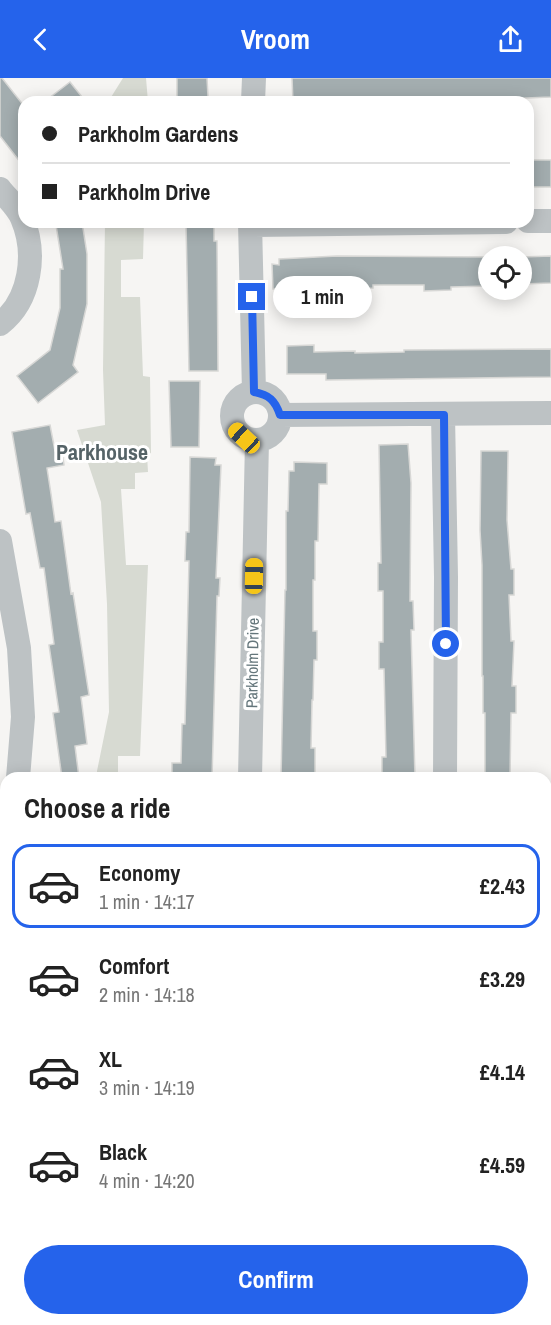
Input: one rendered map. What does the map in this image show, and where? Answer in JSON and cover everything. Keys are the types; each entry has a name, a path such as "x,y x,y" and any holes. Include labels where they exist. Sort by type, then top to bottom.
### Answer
{"street":[{"path":"253,96 254,78"},
{"path":"0,189 18,212"},
{"path":"534,221 551,221"},
{"path":"0,324 8,317 21,296 30,271 30,246 25,228"},
{"path":"250,228 254,392"},
{"path":"254,392 266,394 276,403 280,415 277,428 269,437 257,440 244,438 236,429 232,417 234,405 242,396 254,392"},
{"path":"280,415 551,413"},
{"path":"444,415 445,772"},
{"name":"Parkholm Drive","path":"250,772 257,440"},
{"path":"0,541 19,648 23,717 17,772"}],"shaded area":[{"path":"123,78 146,78 148,96 112,96"},
{"path":"105,228 144,228 143,259 121,260 121,297 140,297 143,376 150,377 151,453 147,455 148,472 135,473 135,489 121,489 126,565 148,565 140,756 118,756 118,772 97,772 109,712 107,604 101,502 77,430 105,425 103,370"}],"building":[{"path":"0,78 2,78 18,98 18,159 0,136"},
{"path":"177,78 207,78 208,96 177,96"},
{"path":"292,78 551,78 551,97 293,96"},
{"path":"70,82 81,96 52,96"},
{"path":"534,160 551,160 551,187 534,187"},
{"path":"56,228 83,228 87,254 87,304 73,365 78,372 38,403 17,376 50,350 60,308 60,269 63,269"},
{"path":"186,228 214,228 214,241 217,241 218,371 189,371"},
{"path":"337,256 478,257 478,286 424,291 424,285 273,289 272,264 279,265 279,259"},
{"path":"551,256 551,283 532,284 532,257"},
{"path":"314,345 314,352 355,351 355,353 404,352 404,350 551,349 551,377 326,380 326,374 287,374 287,346"},
{"path":"169,381 200,381 199,447 171,447"},
{"path":"50,425 55,451 62,450 64,465 47,468 55,522 61,521 89,695 81,697 87,744 75,746 78,772 61,772 53,713 59,712 49,645 54,644 44,568 40,568 30,513 26,514 12,432"},
{"path":"408,444 411,483 410,601 413,601 414,630 411,630 415,772 382,772 382,757 386,757 384,669 379,669 379,642 383,642 383,591 378,591 378,563 381,563 379,445"},
{"path":"481,451 508,451 507,520 511,569 514,569 514,595 509,595 511,641 514,641 512,686 516,686 516,713 511,713 510,772 485,772 480,530"},
{"path":"190,457 216,458 215,465 221,465 216,578 220,578 219,596 217,596 212,772 172,772 172,763 181,763 182,724 185,724 189,561 185,561 186,532 189,532"},
{"path":"294,462 327,463 327,484 319,484 318,541 315,541 315,580 313,580 313,631 317,631 317,660 314,660 311,748 315,748 315,772 281,772 286,511 288,511 289,471 294,471"}],"district":[{"name":"Parkhouse","path":"102,452"}],"route":[{"path":"252,297 254,392 266,394 276,403 280,415 444,415 446,644"}]}
